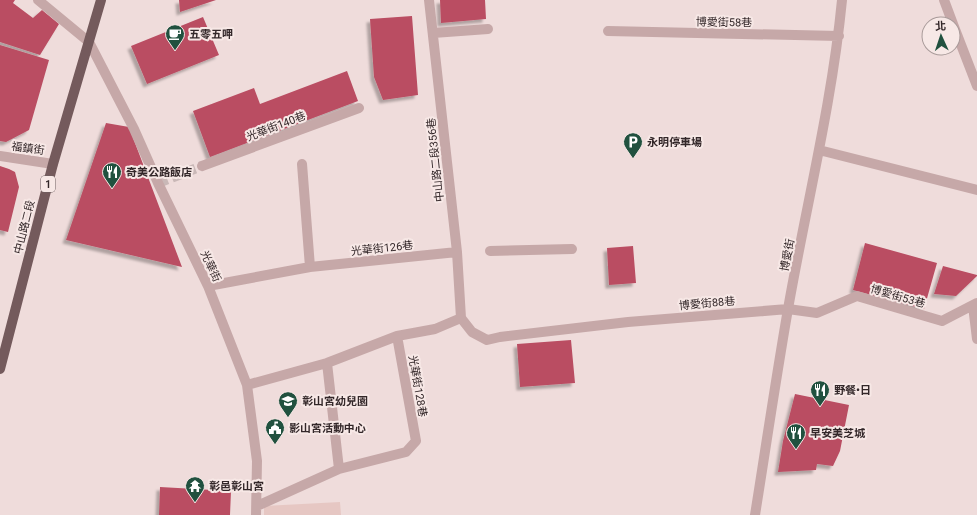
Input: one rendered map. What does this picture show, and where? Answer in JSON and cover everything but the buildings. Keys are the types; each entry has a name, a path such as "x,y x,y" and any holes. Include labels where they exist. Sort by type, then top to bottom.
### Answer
{"main road":[{"name":"中山路二段","path":"0,369 53,164 90,42 101,0"}],"street":[{"path":"38,0 90,42"},
{"name":"中山路二段356巷","path":"429,0 457,252 461,318"},
{"name":"博愛街","path":"755,515 788,309 819,150 839,36 842,0"},
{"path":"944,0 950,16"},
{"path":"433,34 488,29"},
{"name":"博愛街58巷","path":"608,31 839,36"},
{"name":"光華街","path":"90,42 134,129 208,286 247,385 257,461 256,510"},
{"path":"961,45 977,86"},
{"name":"光華街140巷","path":"202,166 358,108"},
{"path":"819,150 977,190"},
{"name":"福鎮街","path":"0,156 53,164"},
{"path":"302,164 310,267"},
{"path":"490,251 572,249"},
{"name":"光華街126巷","path":"208,286 310,267 457,252"},
{"name":"博愛街53巷","path":"788,309 817,313 858,296 942,321 975,305"},
{"path":"975,305 977,339"},
{"name":"博愛街88巷","path":"461,318 472,332 487,340 500,337 628,322 788,309"},
{"path":"247,385 327,363 397,336 435,329 461,318"},
{"name":"光華街128巷","path":"340,469 406,452 416,441 397,336"},
{"path":"256,510 340,469 327,363"}],"shaded area":[{"path":"340,502 341,515 264,515 264,506"}],"tunnel":[{"path":"158,183 202,166"}],"place":[{"name":"五零五呷","path":"175,51"},
{"name":"永明停車場","path":"633,159"},
{"name":"奇美公路飯店","path":"112,189"},
{"name":"野餐•日","path":"820,407"},
{"name":"彰山宮幼兒園","path":"288,418"},
{"name":"影山宮活動中心","path":"275,445"},
{"name":"早安美芝城","path":"796,450"},
{"name":"彰邑彰山宮","path":"195,503"}]}
